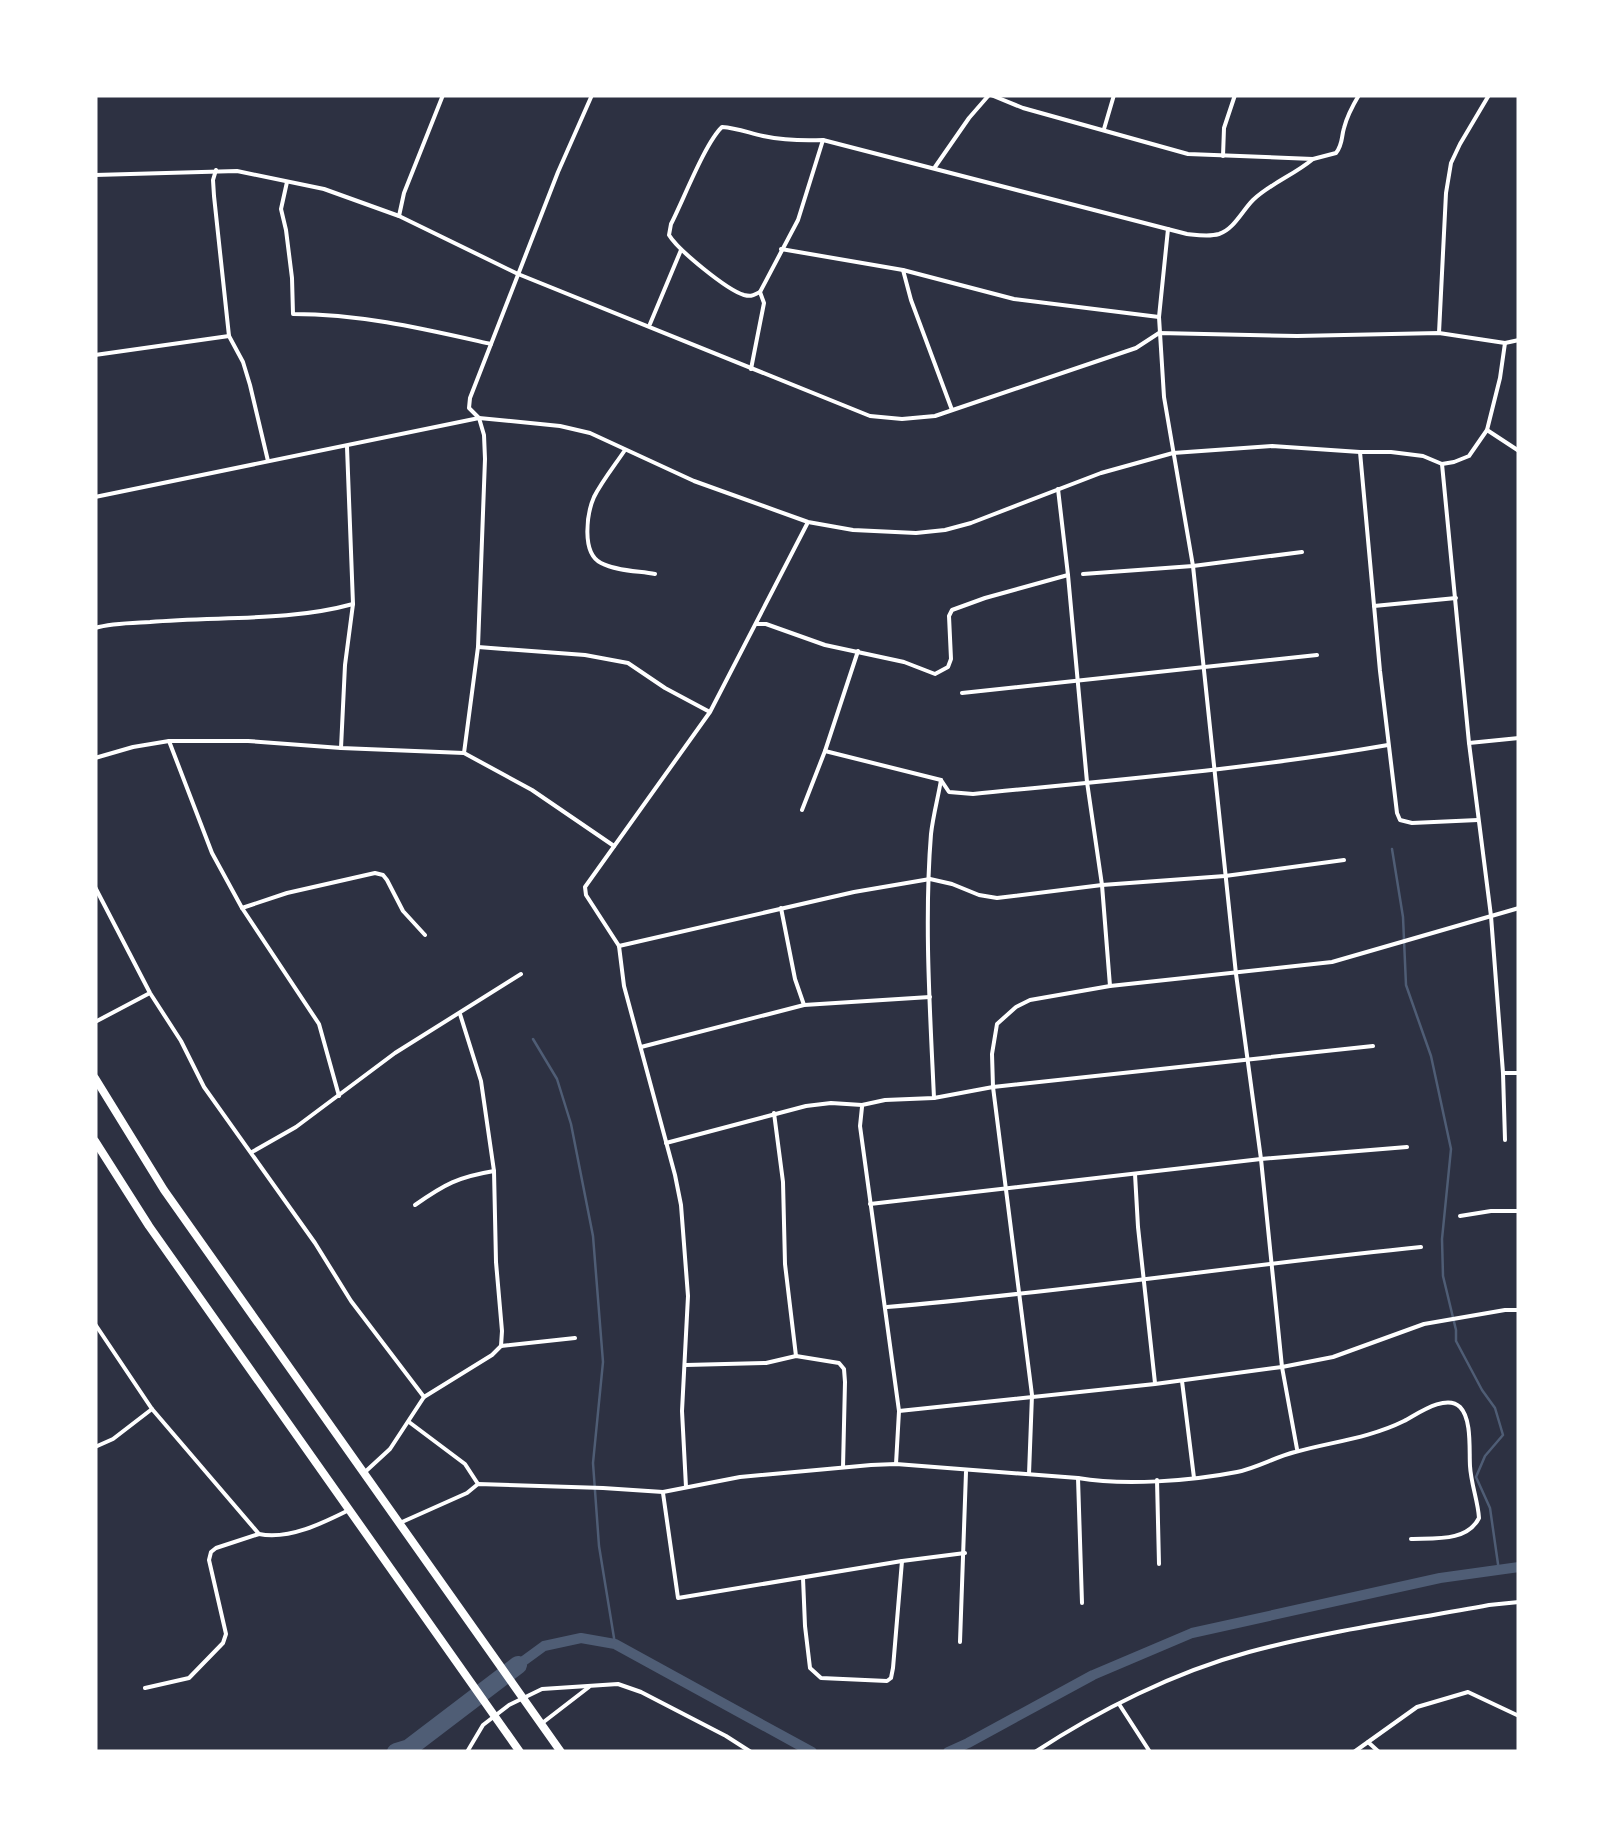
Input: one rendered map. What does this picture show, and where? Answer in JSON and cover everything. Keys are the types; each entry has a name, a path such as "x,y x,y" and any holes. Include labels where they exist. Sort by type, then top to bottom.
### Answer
{"highway":[{"path":"95,1078 164,1190 561,1752"},
{"path":"95,1141 149,1226 520,1752"}],"street":[{"path":"399,216 404,193 443,95"},
{"path":"464,753 478,647 485,459 484,435 479,418 469,408 470,398 592,95"},
{"path":"935,168 968,118 990,95 1023,108 1188,154 1313,159 1336,154 1360,95"},
{"path":"1104,129 1114,95"},
{"path":"1222,156 1224,128 1234,95"},
{"path":"1439,333 1451,163 1489,95"},
{"path":"823,140 798,220 760,292 740,293 681,250 668,234 722,127 785,140 823,140 1186,234 1212,236 1223,233 1267,188 1313,159"},
{"path":"216,170 214,196 230,336 250,385 268,461"},
{"path":"95,175 237,171 324,189 399,216 518,274 870,416 902,420 936,416 1136,348 1159,333 1439,333 1506,344 1519,340"},
{"path":"287,182 281,209 292,278 293,314 335,314 388,322 490,344"},
{"path":"1168,229 1159,317 1164,397 1193,566 1282,1367 1298,1451"},
{"path":"782,248 903,270 1014,299 1159,317"},
{"path":"650,326 681,250"},
{"path":"903,270 910,300 952,410"},
{"path":"750,368 764,303 760,292"},
{"path":"95,356 230,336"},
{"path":"95,497 479,418 560,426 590,434 694,481 808,522 852,530 944,530 1134,462 1173,453 1272,446 1391,452 1423,456 1442,464 1469,456 1486,430 1506,344"},
{"path":"1486,430 1519,451"},
{"path":"340,748 353,604 346,446"},
{"path":"625,450 594,498 588,526 590,550 595,560 604,564 655,574"},
{"path":"1360,452 1395,805 1400,820 1412,824 1478,820"},
{"path":"1442,464 1469,742 1491,916 1504,1140"},
{"path":"1058,489 1110,986"},
{"path":"686,1487 682,1411 687,1273 681,1205 624,986 619,946 586,895 585,887 710,712 808,522"},
{"path":"1082,574 1193,566 1302,552"},
{"path":"756,624 904,662 935,674 948,667 951,659 952,610 1068,575"},
{"path":"1374,606 1456,598"},
{"path":"95,628 256,617 353,604"},
{"path":"478,647 585,655 628,663 710,712"},
{"path":"802,810 858,651"},
{"path":"962,693 1316,655"},
{"path":"1469,742 1519,738"},
{"path":"169,741 212,854 242,908 319,1024 339,1096"},
{"path":"95,758 169,741 248,741 464,753 532,790 614,846"},
{"path":"825,750 941,780 949,792 973,794 1215,770 1388,745"},
{"path":"934,1098 930,879 932,831 941,780"},
{"path":"619,946 854,892 930,879 997,898 1102,884 1226,876 1344,860"},
{"path":"242,908 375,873 383,875 403,911 425,935"},
{"path":"95,887 150,994 204,1086 315,1242 351,1301 424,1396"},
{"path":"782,908 795,979 804,1004"},
{"path":"1028,1474 1032,1396 993,1087 996,1024 1030,1000 1110,986 1332,962 1519,908"},
{"path":"252,1152 296,1126 395,1053 521,974"},
{"path":"95,1022 150,994"},
{"path":"640,1047 804,1004 930,997"},
{"path":"460,1014 481,1082 494,1171 501,1346"},
{"path":"666,1143 774,1113 831,1103 862,1105 934,1098 993,1087 1373,1046"},
{"path":"1503,1073 1519,1073"},
{"path":"862,1105 860,1126 899,1411 896,1464"},
{"path":"774,1113 796,1356"},
{"path":"870,1204 1261,1159 1408,1147"},
{"path":"414,1205 462,1177 494,1171"},
{"path":"1135,1174 1155,1384"},
{"path":"1460,1216 1519,1211"},
{"path":"886,1307 1018,1296 1421,1246"},
{"path":"899,1411 1282,1367 1333,1357 1424,1324 1519,1310"},
{"path":"95,1324 152,1410 259,1534"},
{"path":"365,1472 390,1448 424,1396 501,1346 575,1338"},
{"path":"685,1365 766,1363 796,1356 839,1362 844,1369 843,1467"},
{"path":"1182,1381 1194,1478"},
{"path":"400,1522 467,1493 478,1484 663,1492 740,1476 896,1464 1102,1482 1194,1478 1240,1472 1298,1451 1378,1432 1433,1406 1460,1406 1470,1437 1470,1465 1479,1518 1465,1533 1410,1539"},
{"path":"95,1447 113,1439 152,1410"},
{"path":"409,1422 462,1461 478,1484"},
{"path":"960,1642 966,1470"},
{"path":"1078,1478 1082,1603"},
{"path":"1157,1480 1159,1564"},
{"path":"663,1492 678,1598 964,1553"},
{"path":"146,1688 189,1678 226,1634 210,1560 216,1548 259,1534 271,1536 321,1524 349,1510"},
{"path":"803,1578 810,1668 822,1678 887,1680 893,1668 902,1561"},
{"path":"1035,1752 1119,1704 1203,1667 1249,1652 1519,1602"},
{"path":"539,1720 597,1684"},
{"path":"467,1752 483,1725 509,1705 542,1689 597,1684 618,1684 641,1692 751,1752"},
{"path":"1354,1752 1416,1707 1468,1692 1519,1716"},
{"path":"1119,1704 1150,1752"},
{"path":"1368,1742 1379,1752"}],"waterway":[{"path":"1392,849 1403,917 1406,985 1431,1056 1451,1149 1442,1239 1443,1276 1456,1341 1495,1408 1503,1435 1485,1456 1476,1477 1490,1508 1499,1571"},
{"path":"533,1039 557,1079 571,1124 593,1236 603,1362 593,1463 599,1546 615,1644"},
{"path":"948,1752 1093,1675 1192,1633 1440,1578 1519,1567"},
{"path":"518,1665 544,1646 581,1638 615,1644 812,1752"},
{"path":"396,1752 409,1748 518,1665"}]}
